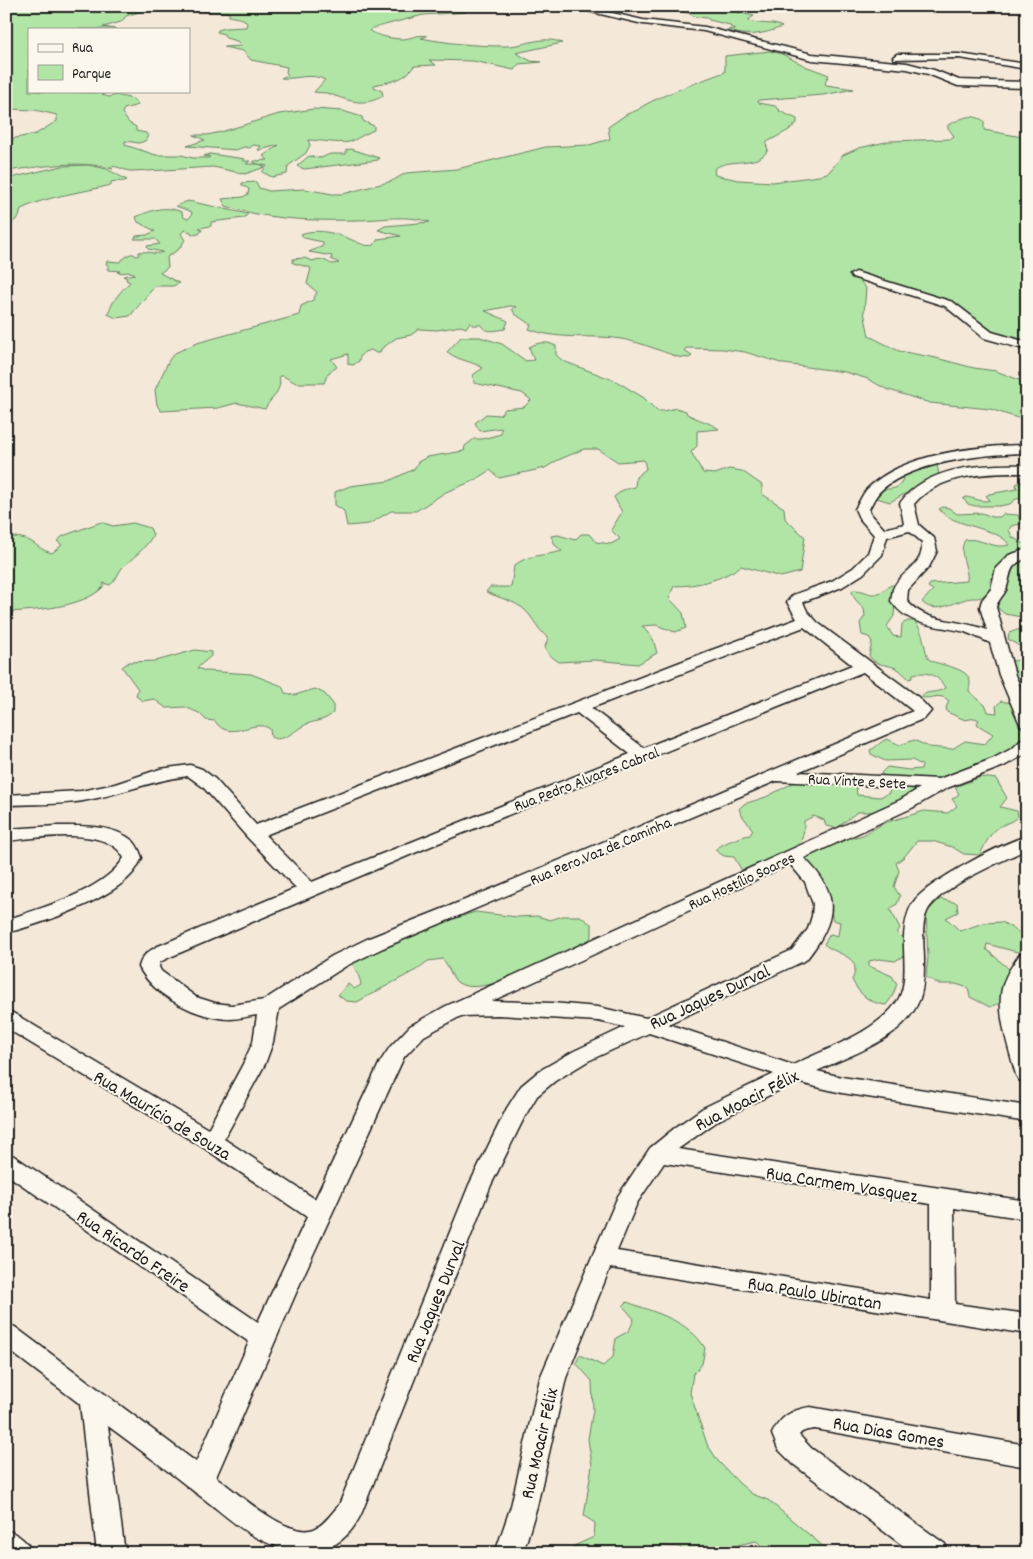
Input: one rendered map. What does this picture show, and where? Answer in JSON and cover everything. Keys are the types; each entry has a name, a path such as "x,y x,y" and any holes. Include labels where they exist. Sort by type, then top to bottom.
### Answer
{"street":[{"path":"570,6 643,22 705,29 767,47 824,59 908,66 931,72 958,83 1024,86"},
{"path":"824,59 958,56 1027,67"},
{"path":"856,275 949,304 988,335 1027,346"},
{"path":"881,534 864,515 862,509 868,495 878,484 904,471 932,461 1027,448"},
{"path":"997,640 967,628 930,621 904,608 899,601 902,589 924,564 930,550 929,541 912,526 907,503 919,490 929,484 954,476 1003,469 1027,469"},
{"path":"881,534 912,526"},
{"path":"863,666 806,621 795,606 795,602 798,598 837,584 858,571 875,555 881,534"},
{"path":"1027,553 1014,558 1003,568 998,590 988,603 1007,675 1027,722"},
{"path":"253,833 731,648 806,621"},
{"name":"Rua Pero Vaz de Caminha","path":"269,1006 339,961 376,943 482,900 924,712 914,701 863,666"},
{"name":"Rua Pedro Alvares Cabral","path":"269,1006 232,1012 214,1010 189,1002 153,975 149,967 152,959 163,952 308,889 443,833 642,756 863,666"},
{"path":"578,707 642,756"},
{"name":"Rua Hostílio Soares","path":"202,1480 262,1337 318,1213 399,1047 411,1034 453,1011 906,804 941,784 998,762 1022,750 1027,744"},
{"path":"6,800 81,796 119,788 160,774 190,770 196,772 209,782 253,833 308,889"},
{"name":"Rua Vinte e Sete","path":"774,776 941,784"},
{"path":"6,835 88,832 107,834 122,840 129,846 133,858 131,864 110,884 79,899 6,927"},
{"name":"Rua Moacir Félix","path":"509,1553 524,1506 553,1378 626,1202 640,1177 658,1154 690,1126 881,1031 898,1015 910,998 914,979 916,915 922,904 931,895 958,877 1027,842"},
{"name":"Rua Jaques Durval","path":"6,1334 265,1528 286,1540 307,1543 326,1537 339,1526 349,1512 480,1185 515,1114 529,1091 547,1076 581,1056 798,955 813,939 820,922 823,899 819,887 792,856"},
{"path":"1027,959 1013,984 1012,1012 1018,1047 1027,1075"},
{"path":"212,1142 254,1064 263,1042 269,1006"},
{"path":"453,1011 498,1008 598,1014 647,1025 796,1074 842,1085 1027,1114"},
{"name":"Rua Maurício de Souza","path":"6,1018 212,1142 318,1213"},
{"name":"Rua Carmem Vasquez","path":"658,1154 1027,1210"},
{"name":"Rua Ricardo Freire","path":"6,1162 262,1337"},
{"path":"942,1198 943,1312"},
{"name":"Rua Paulo Ubiratan","path":"603,1258 1027,1324"},
{"path":"92,1398 111,1553"},
{"name":"Rua Dias Gomes","path":"934,1553 802,1456 787,1441 785,1434 797,1419 816,1418 1027,1456"},
{"path":"6,1542 19,1553"}],"green space":[{"path":"19,6 115,6 143,9 126,16 121,22 103,27 110,28 28,28 28,92 107,92 102,95 109,97 116,95 133,99 138,105 124,109 122,113 129,123 136,127 136,131 146,133 148,136 145,141 139,143 125,141 125,145 156,155 208,158 210,157 204,156 210,154 245,159 242,161 250,161 246,164 260,164 265,167 245,174 213,167 130,171 115,167 109,167 113,169 73,164 6,171 6,140 36,134 57,121 57,115 35,110 6,109 6,8"},
{"path":"159,6 460,6 459,10 466,12 423,15 373,28 369,31 381,36 395,38 404,39 427,36 421,38 472,45 511,46 540,40 562,43 516,53 531,61 542,62 519,64 514,70 473,61 429,60 436,65 414,66 401,78 374,85 374,87 382,91 383,96 369,101 356,102 328,93 314,92 325,80 309,76 281,78 288,75 286,72 287,67 251,60 243,51 224,47 242,46 237,41 226,38 224,34 217,32 218,30 246,27 247,23 243,19 229,16 229,12 196,11"},
{"path":"647,6 711,6 754,16 748,20 752,22 774,24 782,27 769,32 742,34 728,30 735,29 730,27 730,25 709,20 708,18"},
{"path":"770,51 782,54 805,66 829,75 825,82 826,85 854,89 823,95 759,100 759,103 775,106 779,111 797,119 797,123 789,130 767,142 768,150 757,159 720,165 714,169 715,175 738,180 773,182 819,176 829,172 843,155 859,148 890,141 950,139 954,136 948,125 970,117 979,118 984,121 984,130 1022,137 1025,144 1027,143 1027,340 994,336 950,304 853,274 866,288 864,312 869,336 899,351 974,368 996,371 1027,383 1027,421 990,409 930,403 886,389 868,379 845,372 784,364 745,352 723,349 686,348 684,351 692,356 689,358 678,357 622,339 550,335 529,329 531,325 515,314 512,309 517,307 510,306 485,311 508,321 505,329 486,330 481,325 472,325 470,322 466,328 461,326 437,330 419,329 411,335 396,338 381,349 380,353 371,350 364,352 359,361 353,365 348,364 348,354 331,359 337,367 328,373 324,383 296,383 283,376 279,376 278,390 265,409 237,403 218,408 161,411 157,405 155,390 169,360 175,353 197,343 299,315 301,306 313,300 317,292 307,284 311,268 293,263 293,259 304,258 313,261 321,259 332,264 339,263 331,259 332,256 309,252 323,246 323,242 304,238 301,234 313,231 326,232 363,244 374,245 378,239 401,236 378,230 385,226 430,222 412,218 365,220 291,219 242,211 226,206 222,199 243,197 248,194 249,189 242,185 242,183 256,182 259,188 269,191 305,189 343,194 392,181 406,173 457,169 546,147 589,145 610,139 608,127 627,114 664,96 725,72 725,56"},
{"path":"314,109 343,111 362,117 363,121 374,126 374,130 349,142 308,140 310,145 306,153 288,166 287,174 272,177 262,172 267,166 254,163 254,161 268,160 263,156 279,145 260,150 258,150 261,146 253,145 250,148 244,147 236,150 187,146 205,140 193,135 221,132 279,114"},
{"path":"351,149 379,158 378,160 304,169 297,166 309,156 321,158 330,154 346,154 346,150"},
{"path":"88,165 107,169 127,180 113,181 111,185 54,197 32,204 21,209 19,217 6,228 6,179 62,166"},
{"path":"188,201 248,214 244,218 211,222 211,226 199,228 202,230 199,234 192,235 191,232 184,230 181,234 185,240 179,249 167,257 168,267 160,273 179,283 173,286 155,286 130,316 116,318 108,314 117,297 130,282 123,276 135,274 108,270 107,268 110,266 106,264 107,261 119,262 130,254 139,255 139,252 163,252 148,249 147,246 160,244 155,239 134,239 136,236 147,235 155,231 138,222 136,217 153,210 170,209 182,212 183,217 188,219 192,212 176,206"},
{"path":"461,337 480,337 502,344 526,361 534,360 529,347 542,343 552,344 556,346 556,355 563,361 616,381 644,398 657,411 676,408 686,411 687,414 719,429 697,431 697,446 691,452 703,473 715,474 729,469 742,471 762,485 762,494 784,508 785,519 805,537 800,572 781,577 741,566 726,575 709,581 692,585 674,586 669,598 683,613 686,628 675,632 656,625 642,626 653,639 657,653 638,664 595,660 559,662 549,655 545,647 548,638 541,632 525,610 512,602 486,592 490,587 511,587 514,566 519,562 530,557 562,551 555,545 551,536 558,535 575,540 581,534 589,534 596,542 611,544 620,539 611,530 622,512 614,497 623,490 635,487 636,477 646,469 644,460 618,462 598,449 584,449 545,468 499,478 490,470 473,481 446,492 416,511 391,511 369,524 347,526 344,511 335,505 335,492 350,486 389,481 414,469 418,462 427,457 464,451 465,446 474,439 501,434 501,428 480,431 475,423 486,414 500,415 505,409 524,407 531,400 522,393 474,383 473,375 483,368 447,352"},
{"path":"928,465 937,465 939,475 890,502 873,497 879,489 893,488 899,485 905,472"},
{"path":"1024,481 1027,482 1027,498 1016,499 1010,504 975,506 968,504 963,499 966,497 987,501 990,500 986,496 989,494 1017,489 1016,484"},
{"path":"943,507 949,508 957,514 982,513 992,517 1000,517 1003,514 1018,515 1020,520 1025,523 1011,526 1009,530 1012,537 1026,545 1027,549 1014,554 990,580 991,589 983,596 937,608 926,606 922,602 933,590 928,587 930,584 967,581 962,550 965,540 976,540 998,546 1009,545 996,534 964,524 945,515 939,509"},
{"path":"101,522 113,526 133,523 150,528 153,535 143,548 122,568 113,583 110,585 103,583 104,586 85,599 58,606 6,612 6,537 27,540 52,553 62,545 57,541 63,536"},
{"path":"1017,561 1027,561 1027,569 1021,574 1022,579 1027,582 1027,618 1005,614 998,608 997,603 1001,584 1009,566"},
{"path":"891,585 896,586 894,616 887,626 893,636 901,637 902,624 914,621 921,632 928,658 960,670 965,674 969,678 969,691 986,706 988,712 997,713 996,706 1001,701 1011,703 1023,730 1022,742 1019,747 988,762 939,780 886,778 881,773 887,767 909,770 921,769 922,765 912,760 885,761 871,754 870,750 887,739 900,745 914,740 929,747 952,749 965,741 985,744 993,734 978,725 979,720 975,718 965,720 947,712 946,708 949,701 943,697 924,698 921,696 945,688 936,677 918,673 913,674 912,678 909,679 898,669 878,663 869,656 872,642 869,637 862,635 860,623 865,616 864,609 855,599 852,592 853,590 859,590 875,594"},
{"path":"1017,630 1027,630 1027,673 1023,680 1017,681 1012,678 1010,660 1015,661 1025,657 1024,649 1008,639 1009,633"},
{"path":"195,650 211,652 211,656 197,668 206,671 251,674 282,686 285,693 295,695 315,689 325,694 333,704 333,713 327,718 307,724 290,735 276,739 271,737 270,729 264,726 227,730 215,721 206,720 199,713 185,707 166,708 154,699 143,701 136,696 138,689 122,667 129,662 156,661"},
{"path":"981,777 996,779 1007,798 1000,807 1017,811 1018,816 994,832 980,855 964,854 952,847 932,841 917,841 904,857 896,863 899,871 894,887 900,896 897,904 890,909 900,928 897,933 905,941 905,955 895,961 879,959 869,961 869,966 892,976 897,984 892,997 886,1005 870,1000 858,990 852,980 855,966 852,961 824,944 830,934 838,936 840,922 833,920 823,879 805,860 806,856 832,843 863,835 884,823 924,811 948,813 957,806 952,799 959,794 955,787"},
{"path":"799,780 856,785 857,795 880,797 889,793 890,785 913,788 915,791 903,800 873,812 857,812 837,828 826,826 824,820 814,816 804,821 803,836 798,844 749,871 741,869 734,857 724,856 715,850 721,845 750,835 753,830 739,809 744,804 766,797"},
{"path":"940,899 957,903 958,912 946,918 960,931 983,923 1002,922 1023,935 1023,947 1017,952 987,944 986,949 1009,969 1000,1003 990,1007 970,997 968,988 956,984 939,984 926,977 928,957 926,913"},
{"path":"475,912 517,917 537,916 550,920 563,916 580,916 592,925 592,935 585,946 540,967 501,982 483,986 468,986 457,982 443,959 428,961 416,970 357,1002 346,1001 338,995 348,984 354,989 361,985 352,960 447,921"},
{"path":"627,1302 660,1314 680,1324 698,1338 705,1348 702,1364 693,1374 690,1393 707,1444 718,1461 739,1483 752,1494 768,1500 831,1553 771,1553 756,1541 738,1545 732,1553 683,1553 680,1547 662,1546 652,1553 572,1553 574,1546 594,1537 595,1523 584,1516 592,1465 588,1439 593,1410 592,1381 576,1363 580,1355 603,1366 613,1357 616,1338 629,1331 634,1319 623,1306"}]}
